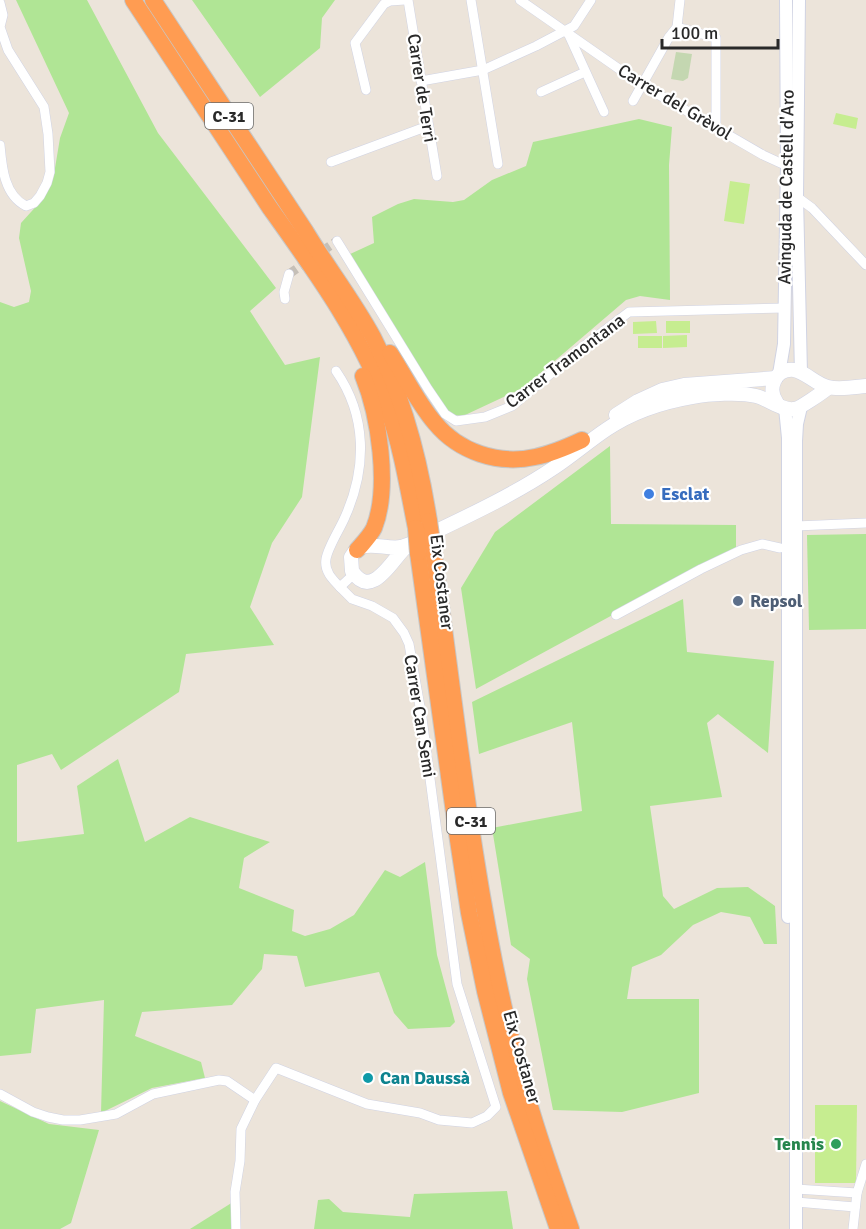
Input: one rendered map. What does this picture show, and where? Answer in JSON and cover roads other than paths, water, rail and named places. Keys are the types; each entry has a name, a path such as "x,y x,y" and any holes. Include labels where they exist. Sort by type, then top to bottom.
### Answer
{"highway":[{"name":"Eix Costaner","path":"134,0 343,318 375,377 422,524"},
{"name":"Eix Costaner","path":"153,0 306,231 325,265 357,309 394,382 411,432 422,524 420,549 469,912 485,991 511,1093 558,1229"},
{"path":"270,208 275,224 319,290 346,336 368,386 378,426 382,480 373,529 357,549"},
{"path":"306,231 346,284 404,374 420,404 435,424 455,442 479,454 504,459 534,458 582,440"},
{"name":"Eix Costaner","path":"420,549 502,999 523,1080 571,1229"}],"main road":[{"path":"555,467 582,440 608,420 638,401 662,390 684,385 777,376 790,370 803,374 828,388"},
{"path":"803,374 811,387 804,404"},
{"path":"777,376 772,391 781,406"},
{"path":"420,549 365,545 357,549 351,560 354,574 361,580 370,582 379,578 399,552 420,549 555,467 608,428 655,406 694,397 735,394 755,395 794,409 828,388 866,386"},
{"path":"375,546 385,556 385,571"}],"street":[{"name":"Carrer de Terri","path":"406,0 437,176"},
{"path":"366,90 355,43 384,4 390,1 406,0"},
{"path":"471,0 498,164"},
{"name":"Carrer del Grèvol","path":"520,0 642,85 787,166"},
{"path":"421,81 483,70 567,31 574,26 591,0"},
{"path":"633,101 677,27 680,0"},
{"name":"Avinguda de Castell d'Aro","path":"777,376 784,344 785,308 786,0"},
{"name":"Avinguda de Castell d'Aro","path":"799,0 798,197 803,374"},
{"path":"0,3 3,15 0,27 8,50 44,107 50,172 44,190 34,203 26,206 17,201 9,190 4,176 0,145"},
{"path":"677,27 716,38 716,128"},
{"path":"567,31 604,112"},
{"path":"540,92 585,72"},
{"path":"331,162 428,126"},
{"path":"798,197 812,208 866,265"},
{"name":"Carrer Tramontana","path":"338,241 428,389 446,414 456,421 485,417 512,406 580,349 629,312 785,308"},
{"path":"285,299 284,292 289,274"},
{"path":"336,370 351,395 358,419 362,463 358,485 326,560 328,574 340,587 354,574"},
{"path":"796,1229 796,441 797,424 804,404"},
{"path":"781,406 788,438 788,1229"},
{"path":"796,526 866,523"},
{"path":"616,615 741,550 762,544 780,548"},
{"name":"Carrer Can Semi","path":"255,1100 276,1068 367,1104 420,1113 438,1120 472,1123 487,1116 496,1107 457,984 422,718 409,644 393,618 372,606 352,599 340,587"},
{"path":"0,1094 33,1112 63,1120 96,1119 116,1114 153,1094 227,1080 255,1100 241,1129 236,1192 236,1229"},
{"path":"853,1229 857,1193 866,1164"},
{"path":"796,1195 857,1193"},
{"path":"796,1195 855,1207"}],"tunnel":[{"path":"289,274 337,241"}],"place":[{"name":"Esclat","path":"649,494"},
{"name":"Repsol","path":"738,601"},
{"name":"Can Daussà","path":"368,1078"},
{"name":"Tennis","path":"836,1144"}]}
